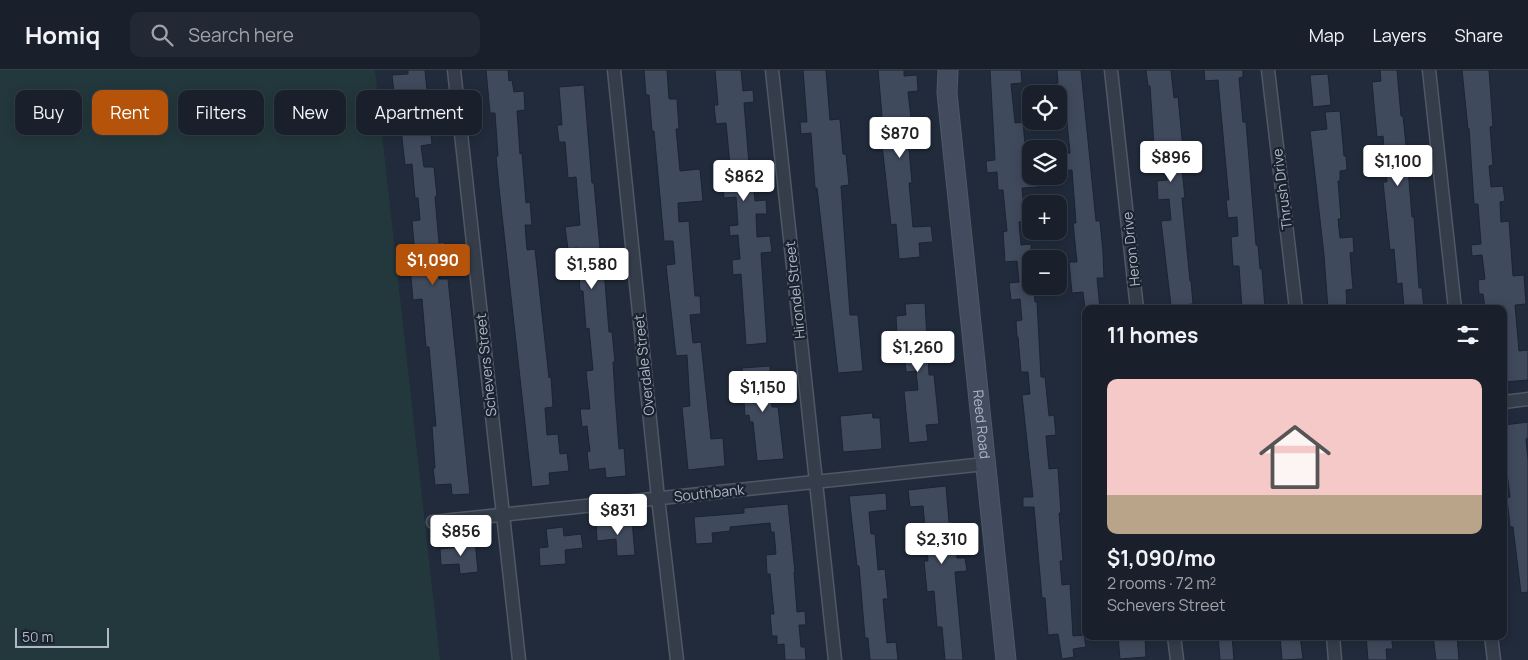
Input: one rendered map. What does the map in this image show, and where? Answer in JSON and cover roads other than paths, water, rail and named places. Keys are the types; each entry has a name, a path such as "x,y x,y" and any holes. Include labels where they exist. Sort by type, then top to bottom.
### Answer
{"street":[{"name":"Schevers Street","path":"454,70 519,660"},
{"name":"Overdale Street","path":"614,70 658,498 677,660"},
{"name":"Hirondel Street","path":"772,70 835,660"},
{"name":"Reed Road","path":"948,70 948,93 1006,660"},
{"name":"Heron Drive","path":"1111,70 1137,305"},
{"name":"Thrush Drive","path":"1268,70 1296,305"},
{"path":"1429,70 1455,305"},
{"path":"1507,402 1528,400"},
{"name":"Southbank","path":"433,522 985,464"},
{"path":"1174,640 1177,660"},
{"path":"1333,640 1335,660"},
{"path":"1492,640 1494,660"}]}
